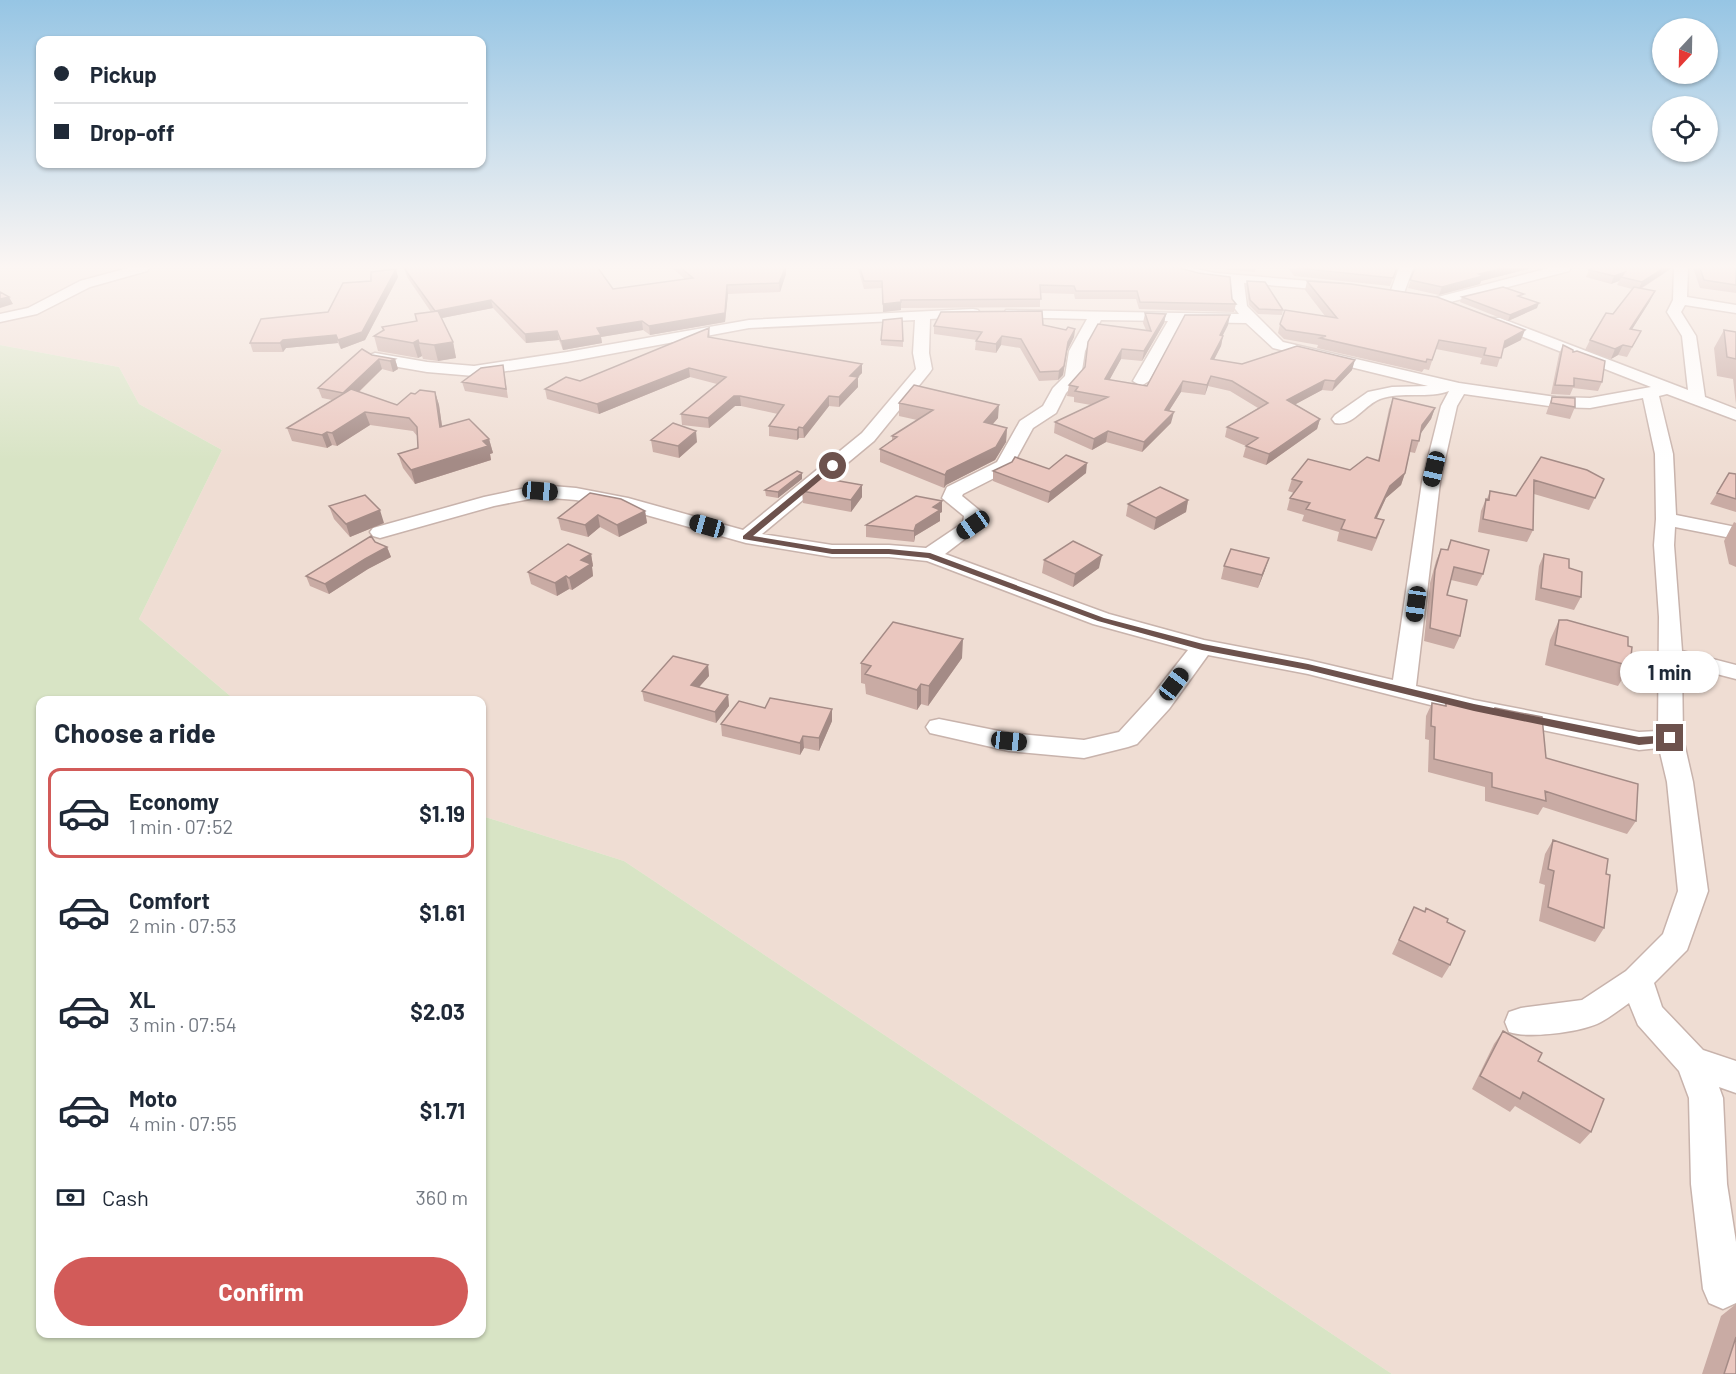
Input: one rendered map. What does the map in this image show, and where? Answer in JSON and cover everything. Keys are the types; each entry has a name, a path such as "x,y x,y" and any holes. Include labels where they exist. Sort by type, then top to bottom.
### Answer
{"street":[{"path":"375,358 427,367 474,371 558,359 705,332"},
{"path":"746,537 868,437 924,369 921,352 922,332"},
{"path":"930,555 973,525 974,514 952,498 954,491 1005,466 1026,425 1050,409 1059,391 1073,377 1077,351 1087,332"},
{"path":"1141,381 1169,332"},
{"path":"1264,332 1278,345 1459,388 1556,402 1590,403 1671,388"},
{"path":"1524,332 1736,415"},
{"path":"1687,332 1689,336 1697,400"},
{"path":"1341,419 1374,395 1459,388"},
{"path":"1404,689 1431,482 1449,406 1459,388"},
{"path":"1521,1022 1588,1013 1637,980 1676,941 1693,891 1680,782 1670,738 1670,656 1664,545 1666,519 1664,454 1650,393"},
{"path":"380,532 491,501 540,491 576,494 628,504 746,537 832,551 889,551 930,555 1101,620 1202,647 1404,689 1474,708 1639,741 1670,738"},
{"path":"1666,519 1736,533"},
{"path":"939,727 1009,741 1084,749 1128,738 1160,703 1202,647"},
{"path":"1670,656 1736,672"},
{"path":"1637,980 1649,1015 1692,1062 1706,1098 1709,1184 1723,1290"},
{"path":"1692,1062 1736,1077"}],"shaded area":[{"path":"0,332 1736,332 1736,1374 1392,1374 624,861 486,817 486,696 230,696 139,619 222,450 139,404 119,367 0,345"}],"green space":[{"path":"0,345 119,367 139,404 222,450 139,619 230,696 36,696 36,1338 486,1338 486,817 624,861 1392,1374 0,1374"}],"building":[{"path":"255,332 362,332 338,340 336,335 283,340 280,343 250,343"},
{"path":"380,332 448,332 453,342 434,345 419,343 418,340 413,343 374,336"},
{"path":"557,332 599,332 601,335 561,341"},
{"path":"699,332 709,332 708,337 862,364 850,376 858,377 839,397 829,396 803,428 799,427 797,430 769,426 784,405 740,396 734,396 708,418 681,414 726,377 689,368 597,404 545,389 566,377 580,381"},
{"path":"882,332 903,332 903,341 881,340"},
{"path":"982,332 1073,332 1068,342 1064,366 1059,371 1040,372 1021,339 1002,336 996,344 976,341"},
{"path":"1093,332 1155,332 1144,351 1122,349 1105,379 1147,386 1176,332 1221,332 1220,335 1223,336 1211,359 1242,364 1297,346 1355,360 1335,381 1325,380 1287,400 1320,419 1269,454 1246,446 1258,438 1227,427 1268,403 1232,381 1211,376 1207,385 1183,381 1165,410 1174,412 1144,442 1108,431 1094,439 1055,422 1108,397 1075,391 1078,387 1069,385 1085,367 1088,342"},
{"path":"1300,332 1521,332 1505,341 1501,358 1484,355 1486,348 1439,340 1432,360 1427,359 1426,362 1320,338 1326,336"},
{"path":"1595,332 1640,332 1632,347 1623,345 1615,349 1590,340"},
{"path":"1724,332 1736,332 1736,359 1727,357"},
{"path":"1563,345 1573,352 1577,351 1605,361 1602,382 1574,378 1574,386 1555,385"},
{"path":"362,349 372,355 395,359 390,361 379,359 343,393 318,388"},
{"path":"503,365 506,389 462,382 481,368"},
{"path":"914,385 999,405 984,422 1007,428 996,447 947,471 945,475 880,449 897,437 892,436 933,410 899,403"},
{"path":"351,389 397,405 411,393 415,394 420,390 435,392 440,427 469,419 489,439 483,441 488,446 411,470 398,454 418,448 417,427 409,418 365,412 332,433 327,432 322,435 287,428"},
{"path":"1552,397 1575,398 1575,407 1551,403"},
{"path":"1393,398 1435,408 1422,425 1419,441 1412,440 1405,473 1390,486 1375,518 1384,520 1376,538 1341,529 1345,520 1306,509 1310,503 1290,498 1302,482 1292,479 1308,459 1350,470 1367,457 1379,461"},
{"path":"673,423 696,431 678,446 651,440"},
{"path":"1066,455 1087,463 1050,492 993,471 1012,462 1015,457 1049,469"},
{"path":"1541,457 1587,470 1604,479 1595,498 1534,480 1533,530 1483,519 1486,499 1489,500 1490,491 1516,496"},
{"path":"797,471 802,473 778,492 765,490"},
{"path":"1729,473 1736,474 1736,499 1717,493"},
{"path":"823,474 830,477 828,479 862,485 851,500 802,491"},
{"path":"1160,487 1188,500 1156,518 1128,504"},
{"path":"590,493 621,499 645,511 617,525 598,515 585,525 558,518"},
{"path":"365,495 380,510 346,524 329,506"},
{"path":"916,496 942,501 933,507 940,510 916,525 914,531 866,525"},
{"path":"371,536 375,542 387,547 325,584 306,576"},
{"path":"1451,540 1489,550 1483,574 1454,567 1447,595 1467,600 1460,636 1430,628 1435,570 1441,549 1448,550"},
{"path":"1073,541 1102,555 1075,574 1044,560"},
{"path":"568,544 591,554 581,560 591,564 569,578 566,576 555,583 528,572"},
{"path":"1231,549 1269,558 1262,575 1224,566"},
{"path":"1544,554 1569,559 1569,568 1582,572 1581,597 1541,588"},
{"path":"1559,620 1567,620 1628,637 1628,646 1632,647 1630,666 1555,645"},
{"path":"893,622 963,639 929,686 921,684 917,690 865,674 871,666 861,663"},
{"path":"673,656 708,665 691,685 728,695 715,712 642,691"},
{"path":"770,698 832,709 819,738 803,736 800,743 721,724 739,701 765,708"},
{"path":"1446,702 1495,714 1495,708 1542,717 1546,758 1638,784 1636,821 1545,791 1546,801 1492,787 1492,773 1434,759 1435,727 1431,726 1432,703 1446,706"},
{"path":"1553,840 1608,859 1606,874 1610,875 1604,928 1548,907 1554,871 1548,869"},
{"path":"1414,907 1425,912 1426,908 1465,931 1450,965 1399,940"},
{"path":"1503,1031 1542,1053 1538,1061 1604,1099 1591,1132 1523,1092 1520,1099 1480,1076"},
{"path":"1736,1337 1736,1374 1724,1374"}],"route":[{"path":"833,466 746,537 832,551 889,551 930,555 1101,620 1202,647 1308,667 1474,708 1639,741 1670,738"}]}
